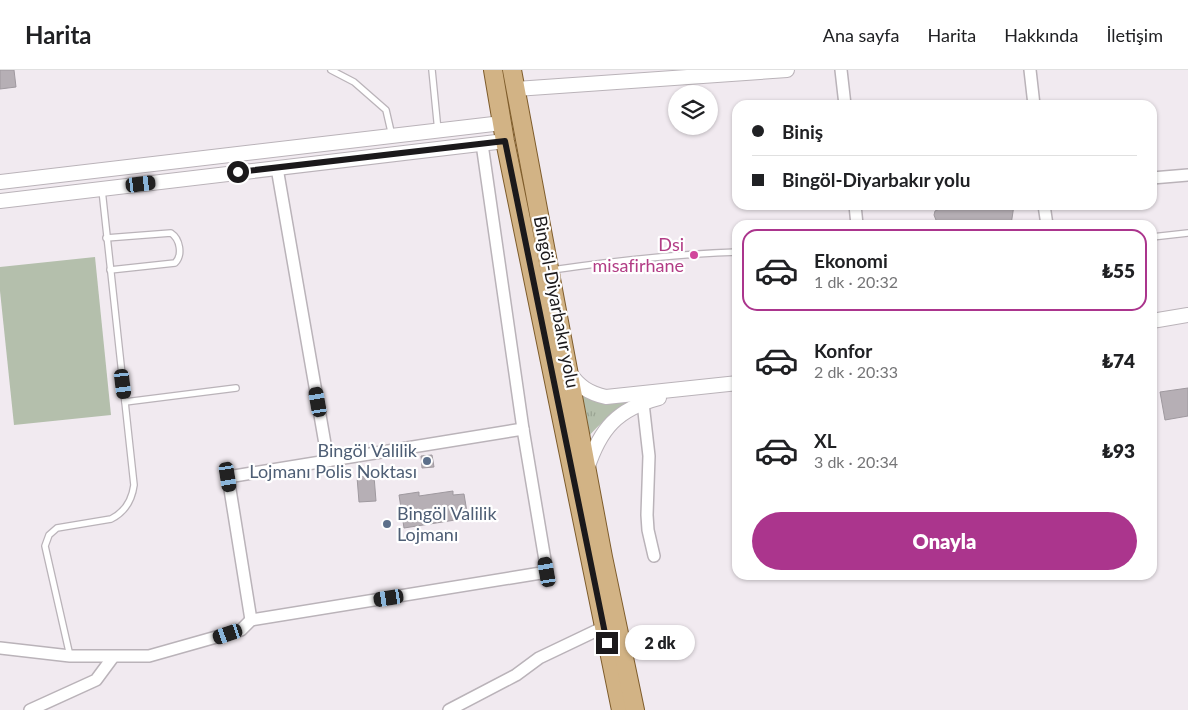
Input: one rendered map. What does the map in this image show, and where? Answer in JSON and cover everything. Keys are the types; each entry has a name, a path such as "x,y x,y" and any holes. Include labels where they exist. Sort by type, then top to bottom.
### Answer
{"main road":[{"name":"Bingöl-Diyarbakır yolu","path":"493,70 505,141 621,710"},
{"name":"Bingöl-Diyarbakır yolu","path":"512,70 603,557 636,710"}],"street":[{"path":"516,89 787,70"},
{"path":"841,70 844,100"},
{"path":"1030,70 1033,100"},
{"path":"0,182 502,123"},
{"path":"0,201 505,141"},
{"path":"0,648 70,656 149,656 241,630 251,620 547,572 482,144"},
{"path":"277,168 328,461"},
{"path":"1157,178 1188,175"},
{"path":"1157,320 1188,315"},
{"path":"569,372 583,388 593,394 606,397 732,384"},
{"path":"587,469 598,440 613,420 625,411 643,403 711,386"},
{"path":"643,403 649,456 648,530 654,556"},
{"path":"251,620 228,477 524,429"},
{"path":"449,710 516,675 539,658 604,626"},
{"path":"30,710 96,680 113,657"}],"lane":[{"path":"331,70 354,82 386,110 392,136"},
{"path":"432,70 438,131"},
{"path":"70,656 49,565 46,540 57,528 111,519 129,503 134,485 102,189"},
{"path":"106,238 171,233 177,239 180,253 179,259 175,263 110,270"},
{"path":"1157,236 1188,233"},
{"path":"550,270 617,260 732,252"},
{"path":"125,402 236,388"}],"green space":[{"path":"95,257 111,415 14,425 0,291 0,267"},
{"path":"579,392 645,397 614,413 588,437"}],"building":[{"path":"0,70 14,70 16,87 0,89"},
{"path":"1013,210 1012,220 936,220 935,211"},
{"path":"1188,388 1188,416 1165,420 1160,392"},
{"name":"Bingöl Valilik Lojmanı Polis Noktası","path":"432,455 434,467 422,468 421,456"},
{"path":"374,476 376,501 359,502 357,477"},
{"name":"Bingöl Valilik Lojmanı","path":"453,491 453,495 464,494 468,518 404,528 399,495 419,492 419,496"}],"place":[{"name":"Dsi misafirhane","path":"694,255"},
{"name":"Bingöl Valilik Lojmanı Polis Noktası","path":"427,461"},
{"name":"Bingöl Valilik Lojmanı","path":"387,524"}],"route":[{"path":"238,172 505,141 607,643"}]}
